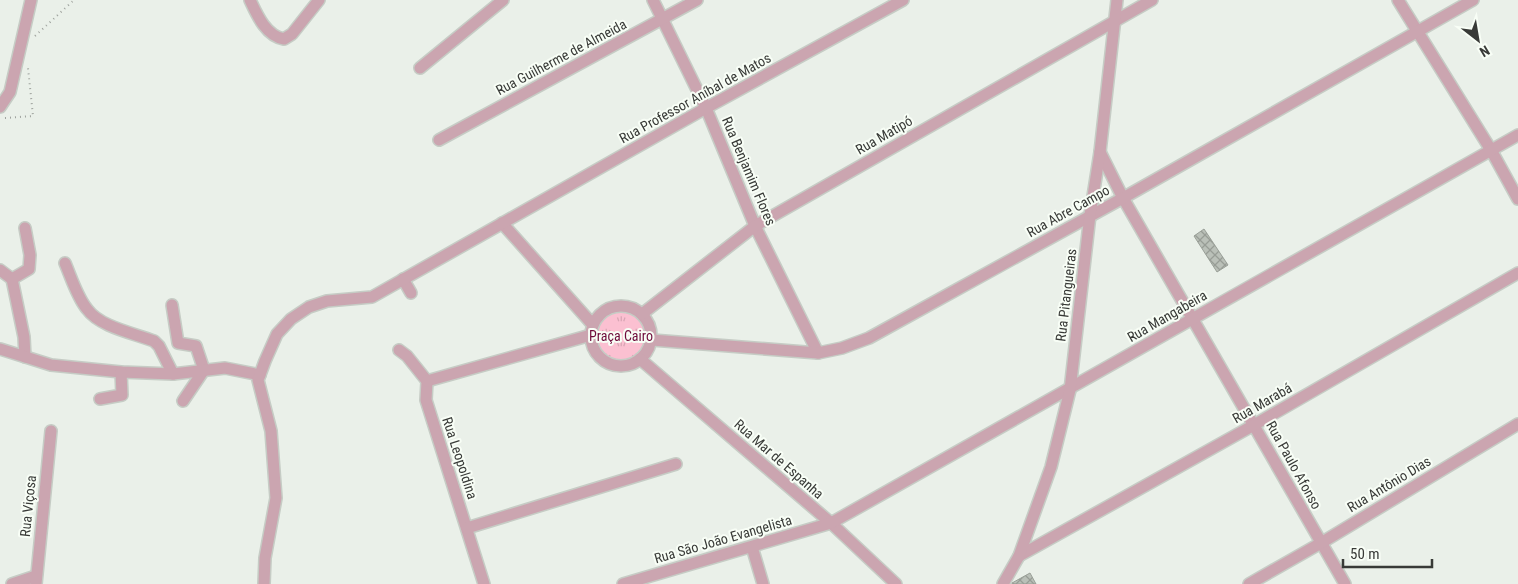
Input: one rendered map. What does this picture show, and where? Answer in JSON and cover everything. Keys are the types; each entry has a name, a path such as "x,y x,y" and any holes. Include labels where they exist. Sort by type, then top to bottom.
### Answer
{"street":[{"path":"0,107 10,92 31,0"},
{"path":"250,0 261,23 277,38 284,39 292,34 319,0"},
{"path":"420,68 503,0"},
{"name":"Rua Benjamim Flores","path":"653,0 706,108 755,226 818,353"},
{"name":"Rua Guilherme de Almeida","path":"439,140 697,0"},
{"name":"Rua Professor Aníbal de Matos","path":"260,375 264,361 277,334 291,319 309,307 327,301 372,297 706,108 903,0"},
{"name":"Rua Pitangueiras","path":"1003,584 1018,556 1051,467 1070,390 1117,0"},
{"name":"Rua Matipó","path":"642,314 755,226 1152,0"},
{"path":"1398,0 1491,150 1518,199"},
{"name":"Rua Abre Campo","path":"652,340 818,353 842,348 869,338 1090,214 1123,198 1473,0"},
{"name":"Rua Mangabeira","path":"831,523 1070,390 1518,135"},
{"name":"Rua Paulo Afonso","path":"1100,152 1123,198 1345,584"},
{"path":"502,223 592,330"},
{"path":"12,279 29,269 30,255 25,228"},
{"path":"65,263 80,299 87,310 98,321 154,340 173,374"},
{"path":"0,270 12,279 24,337 25,357"},
{"name":"Rua Marabá","path":"1018,556 1254,425 1518,273"},
{"path":"404,279 411,293"},
{"path":"172,305 178,343 196,346 204,370"},
{"path":"615,306 634,308 642,314 649,325 652,340 640,359 624,366 616,365 608,363 595,351 592,330 598,316 615,306"},
{"path":"399,350 408,356 427,381 592,330"},
{"path":"0,349 51,365 122,372 173,374 225,368 260,375 258,380 271,431 276,498 265,558 264,584"},
{"name":"Rua Mar de Espanha","path":"640,359 831,523 896,584"},
{"path":"183,401 204,370"},
{"path":"100,399 122,395 122,372"},
{"name":"Rua Leopoldina","path":"427,381 426,400 484,584"},
{"name":"Rua Antônio Dias","path":"1249,584 1321,543 1518,424"},
{"name":"Rua Viçosa","path":"36,580 51,431"},
{"path":"467,528 676,464"},
{"name":"Rua São João Evangelista","path":"622,584 831,523"},
{"path":"752,547 763,584"},
{"path":"12,584 36,580"}],"path":[{"path":"35,36 74,0"},
{"path":"0,118 34,116 28,64"}],"green space":[{"name":"Praça Cairo","path":"621,309 631,311 640,317 646,326 648,336 646,346 640,355 631,361 621,363 611,361 602,355 596,346 594,336 596,326 602,317 611,311"}],"building":[{"path":"1204,229 1228,265 1217,272 1194,236"},
{"path":"1030,573 1036,584 1012,584 1012,583"}]}
